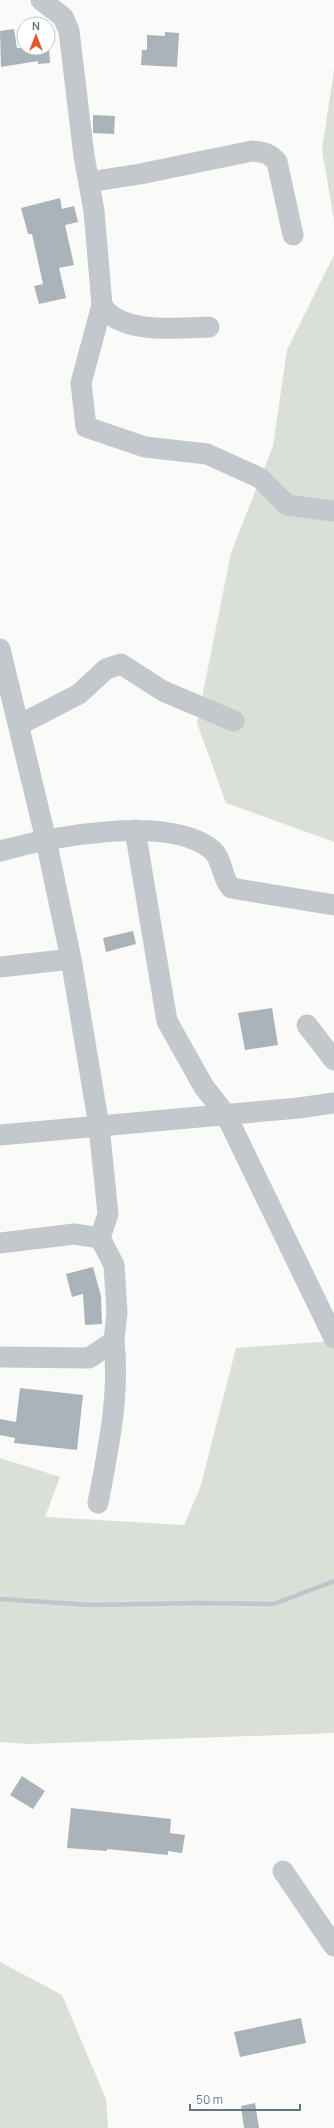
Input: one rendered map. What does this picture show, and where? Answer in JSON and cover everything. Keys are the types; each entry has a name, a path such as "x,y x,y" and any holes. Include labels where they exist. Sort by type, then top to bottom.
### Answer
{"street":[{"path":"41,0 63,17 69,31 94,211 102,305 81,382 86,427 145,447 207,454 260,478 287,504 334,511"},
{"path":"89,182 140,174 252,151 262,152 271,155 277,162 293,235"},
{"path":"102,305 106,312 112,317 143,327 209,327"},
{"path":"0,648 46,840 71,959 99,1126 108,1214 100,1238 114,1265 117,1312 114,1341 117,1370 106,1460 98,1503"},
{"path":"19,725 79,694 106,669 121,664 163,691 234,721"},
{"path":"135,830 167,1021 204,1087 226,1115 334,1338"},
{"path":"0,851 46,840 135,830 172,833 199,841 212,849 225,881 231,888 334,905"},
{"path":"0,967 71,959"},
{"path":"307,1025 334,1060"},
{"path":"0,1135 226,1115 334,1103"},
{"path":"0,1243 74,1234 100,1238"},
{"path":"0,1357 89,1358 114,1341"},
{"path":"283,1871 334,1946"}],"shaded area":[{"path":"334,69 334,221 322,150"},
{"path":"334,255 334,842 226,803 197,723 231,553 273,446 287,350"},
{"path":"334,1341 334,1733 28,1744 0,1742 0,1458 60,1477 45,1517 184,1525 200,1488 236,1348"},
{"path":"0,1962 62,1995 106,2099 108,2128 0,2128"}],"building":[{"path":"14,29 16,56 50,56 50,63 38,64 38,61 1,67 0,31"},
{"path":"165,32 179,33 177,67 141,65 142,50 147,50 147,35 165,36"},
{"path":"93,115 115,116 114,134 93,133"},
{"path":"60,198 62,209 74,206 78,222 65,225 74,265 59,268 66,298 39,304 34,286 43,284 32,234 28,234 21,208"},
{"path":"133,931 136,944 106,952 103,938"},
{"path":"272,1008 278,1045 245,1050 238,1013"},
{"path":"93,1267 101,1296 102,1324 85,1325 83,1294 72,1297 66,1274"},
{"path":"20,1388 83,1395 77,1450 14,1443 15,1438 0,1435 0,1419 16,1422"},
{"path":"22,1776 45,1791 33,1809 10,1795"},
{"path":"71,1808 171,1819 170,1833 185,1835 182,1853 168,1851 168,1855 107,1849 107,1851 67,1848"},
{"path":"301,2018 306,2043 240,2057 234,2032"},
{"path":"255,2103 259,2128 244,2128 241,2106"}],"waterway":[{"path":"0,1599 91,1605 200,1603 274,1604 334,1581"}]}
